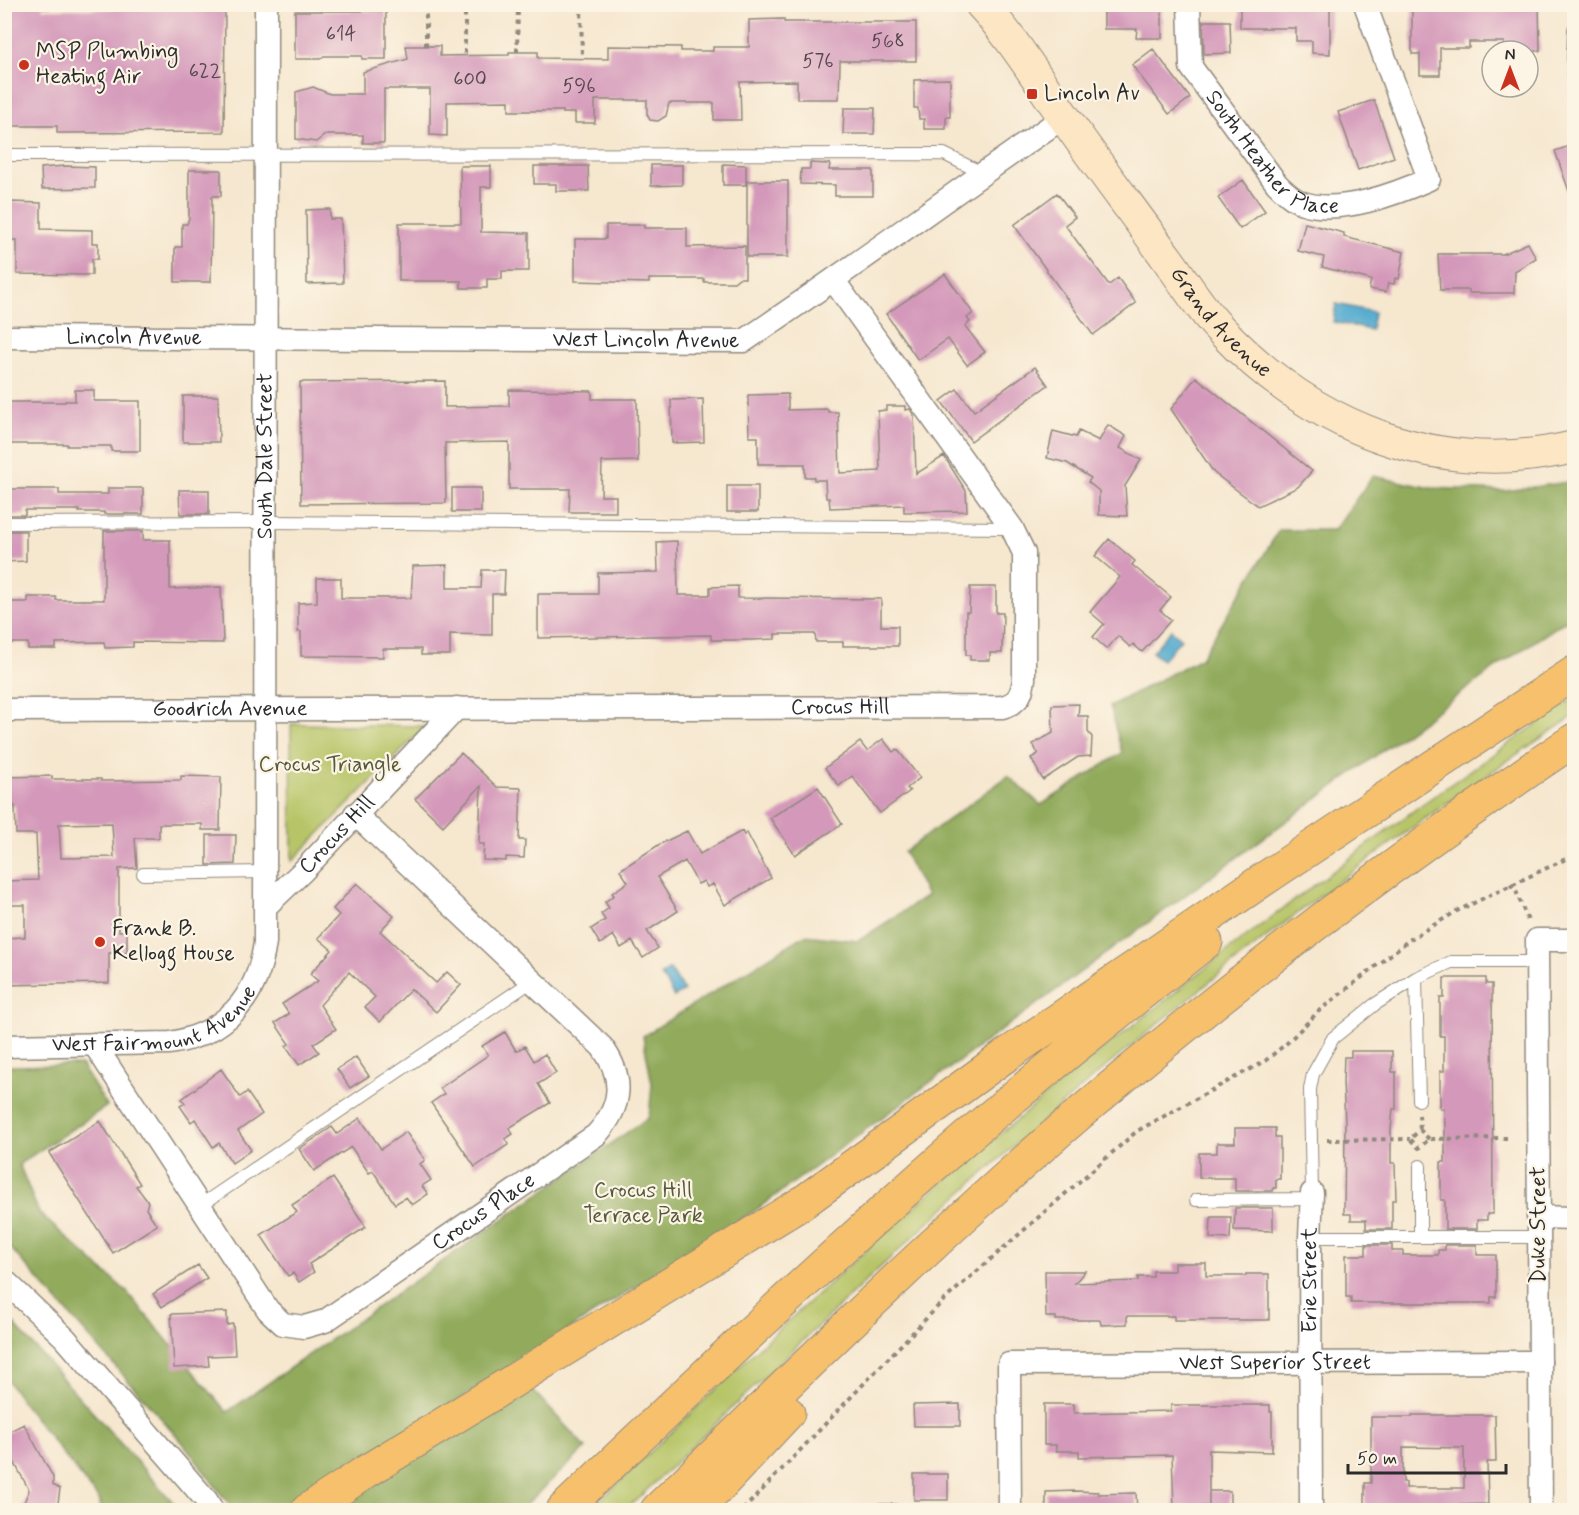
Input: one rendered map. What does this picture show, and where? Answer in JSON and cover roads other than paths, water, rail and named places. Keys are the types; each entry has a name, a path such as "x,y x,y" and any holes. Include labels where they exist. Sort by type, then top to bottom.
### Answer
{"highway":[{"path":"308,1510 367,1471 802,1203 1005,1056 1279,868 1575,673"},
{"path":"563,1510 840,1249 1031,1083 1228,925 1506,719"},
{"path":"657,1510 885,1288 1078,1115 1181,1030 1402,860 1575,740"},
{"path":"697,1510 810,1390 885,1288"}],"main road":[{"name":"Grand Avenue","path":"981,4 996,19 1064,117 1219,328 1275,380 1314,405 1354,426 1395,442 1424,450 1462,455 1509,456 1554,452 1575,447"}],"street":[{"name":"South Dale Street","path":"265,907 266,4"},
{"name":"South Heather Place","path":"1189,4 1191,67 1277,184 1288,195 1316,206 1354,204 1411,187 1429,179 1365,4"},
{"name":"West Lincoln Avenue","path":"266,339 744,341 834,281 982,173 1064,117"},
{"name":"Crocus Hill","path":"265,907 303,871 457,708 1002,707 1012,705 1020,698 1024,679 1024,553 1012,528 834,281"},
{"name":"Lincoln Avenue","path":"4,337 266,339"},
{"name":"Goodrich Avenue","path":"4,710 457,708"},
{"name":"Crocus Place","path":"94,1044 268,1310 283,1324 304,1327 325,1321 596,1135 607,1124 618,1095 618,1080 610,1058 602,1047 355,814"},
{"name":"West Fairmount Avenue","path":"4,1046 170,1043 207,1032 226,1020 255,984 263,962 265,907"},
{"path":"1537,951 1575,940"},
{"name":"Duke Street","path":"1537,951 1541,1510"},
{"name":"Erie Street","path":"1311,1510 1310,1237 1312,1196"},
{"path":"1538,1227 1575,1218"},
{"path":"4,1280 65,1338 207,1501 212,1510"},
{"name":"West Superior Street","path":"1010,1510 1009,1364 1540,1362"}],"lane":[{"path":"1575,29 1573,57 1575,80"},
{"path":"4,155 944,154 982,173"},
{"path":"4,523 266,522 1012,528"},
{"path":"143,874 265,872"},
{"path":"1197,1200 1312,1196 1310,1089 1313,1074 1333,1038 1374,1005 1416,978 1450,962 1537,951"},
{"path":"1416,978 1419,1100"},
{"path":"201,1205 532,981"},
{"path":"1420,1166 1420,1237"},
{"path":"1310,1237 1420,1237 1538,1227"},
{"path":"863,1510 894,1510"}],"water":[{"path":"1336,304 1374,312 1371,330 1333,322"},
{"path":"1171,630 1181,639 1162,660 1152,652"},
{"path":"670,969 684,991 674,997 661,975"}],"place":[{"name":"MSP Plumbing Heating Air","path":"24,65"},
{"name":"Lincoln Av","path":"1032,94"},
{"name":"Frank B. Kellogg House","path":"100,942"}],"park label":[{"name":"Crocus Triangle","path":"330,765"},
{"name":"Crocus Hill Terrace Park","path":"643,1204"}]}
